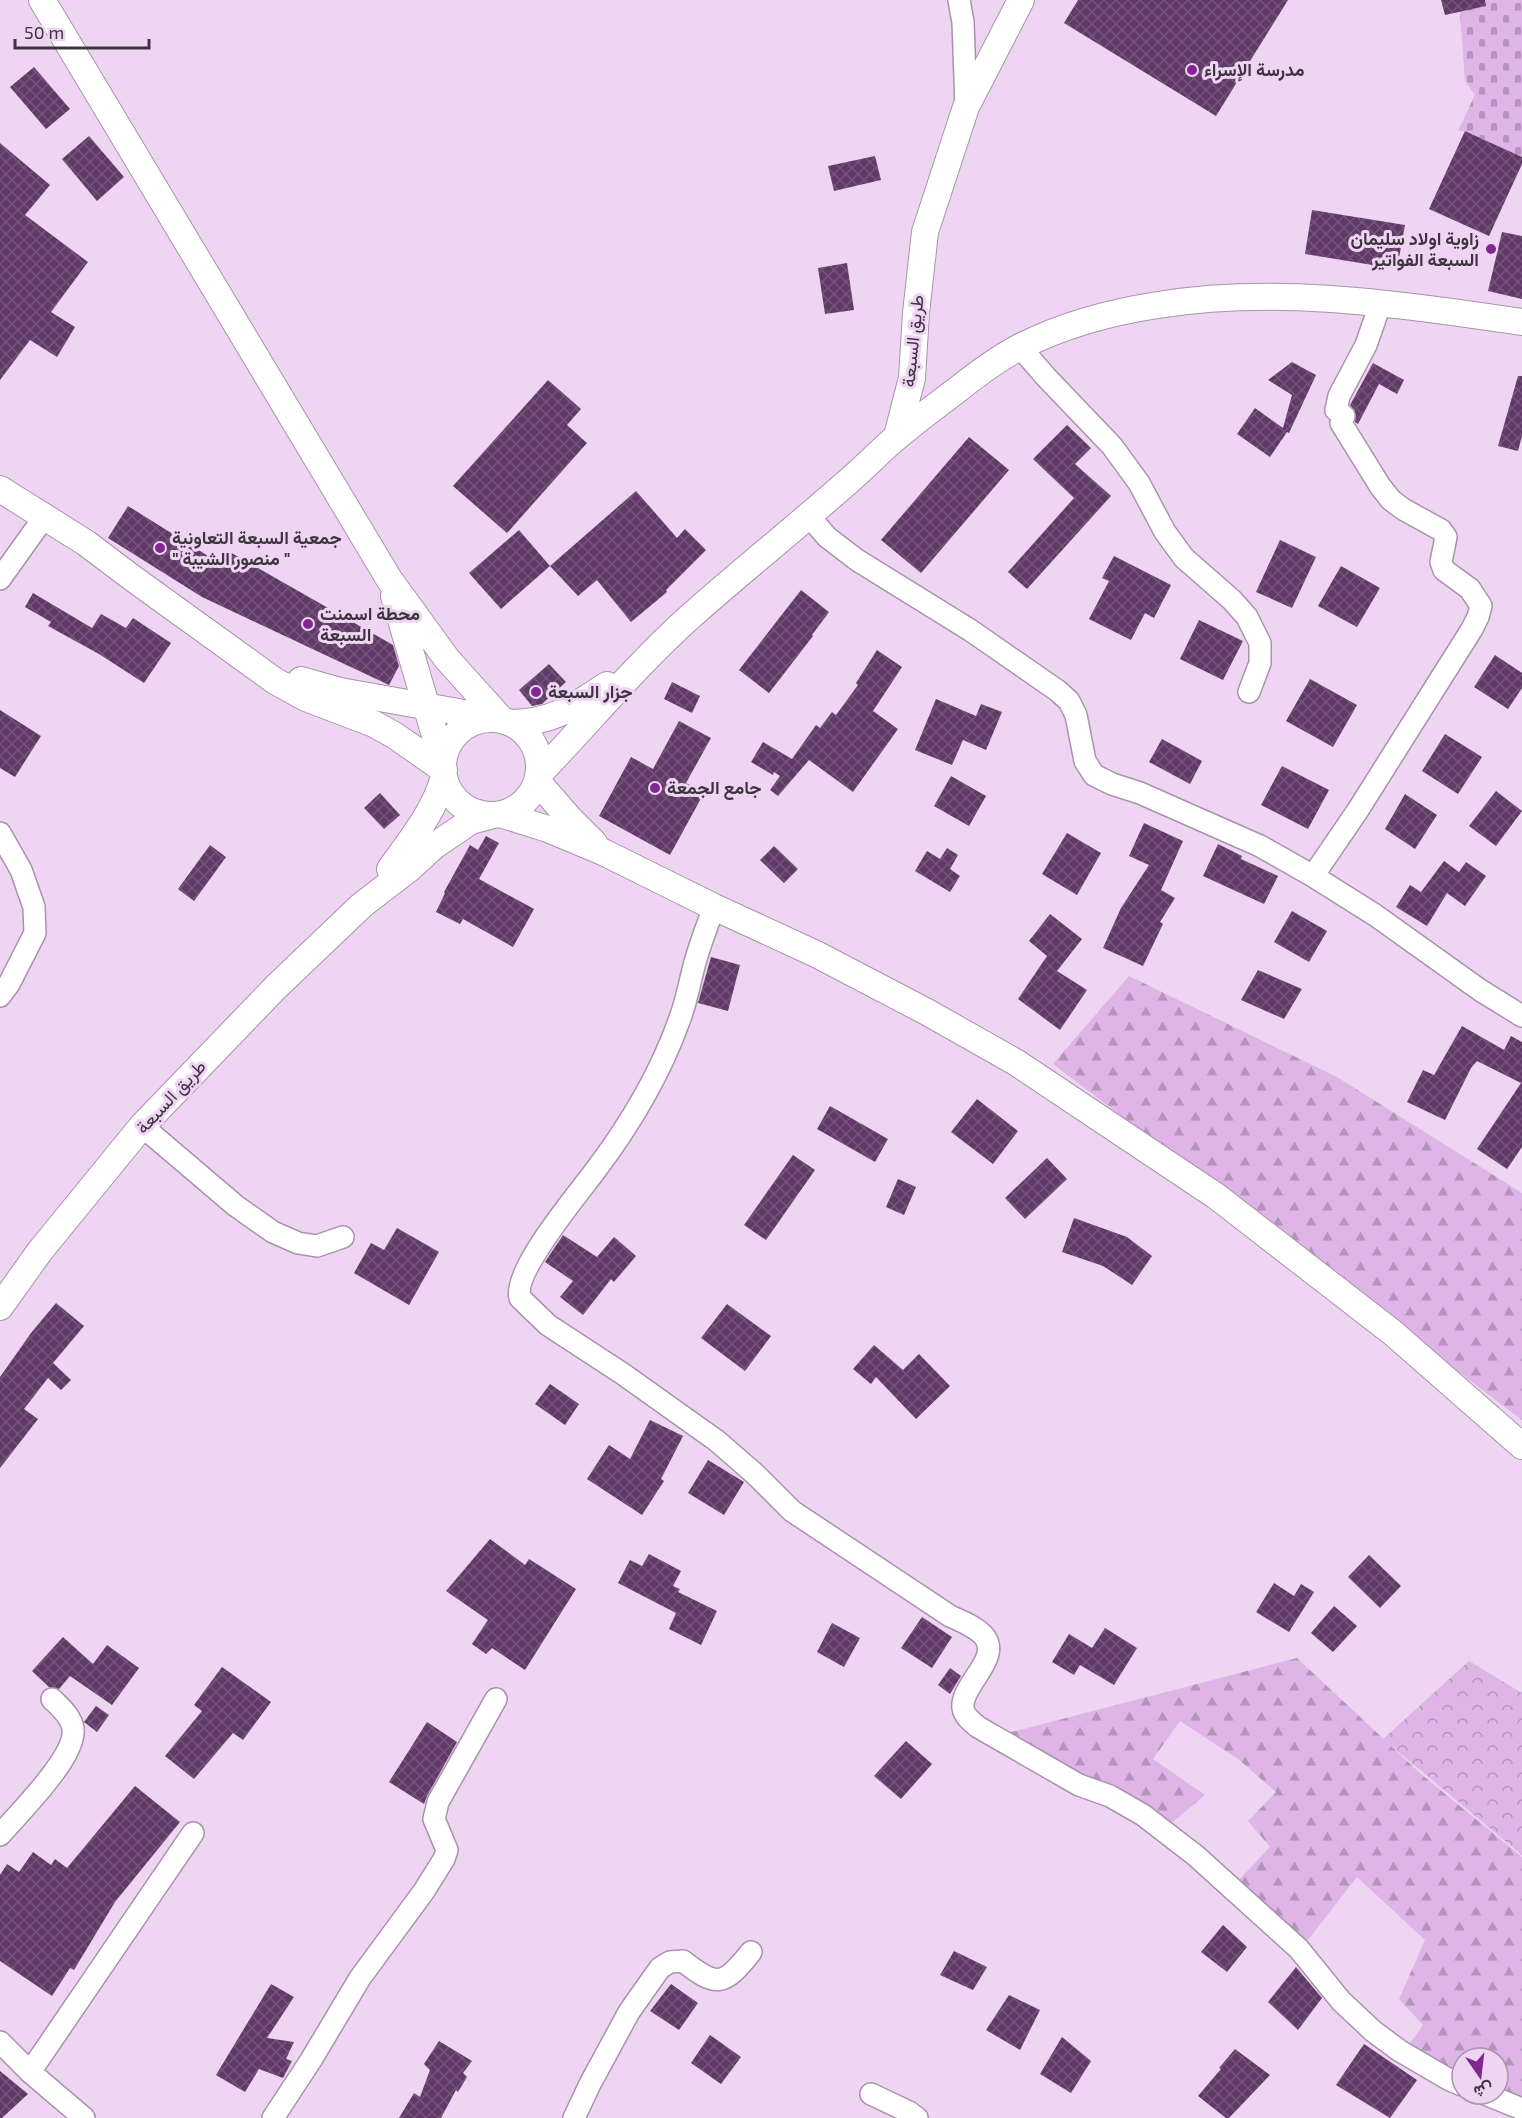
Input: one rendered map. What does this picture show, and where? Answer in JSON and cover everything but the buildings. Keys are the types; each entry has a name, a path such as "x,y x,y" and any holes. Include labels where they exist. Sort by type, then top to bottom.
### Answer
{"street":[{"path":"42,0 389,579 447,659 503,721"},
{"path":"959,0 963,22 966,107"},
{"name":"طريق السبعة","path":"897,436 912,378 915,312 925,232 966,107 1021,0"},
{"path":"362,905 449,835 471,821 510,811 527,799 538,777 645,660 692,615 765,554 897,436 990,364 1020,347 1068,328 1119,313 1192,300 1251,297 1381,302 1522,322"},
{"path":"1313,876 1358,810 1472,629 1479,617 1481,606 1470,589 1444,570 1441,562 1446,537 1442,530 1391,500 1341,423 1344,416 1335,410 1339,396 1366,345 1381,302"},
{"path":"1020,347 1112,446 1139,483 1166,532 1184,558 1232,600 1247,617 1260,643 1260,663 1248,692"},
{"path":"0,489 86,543 254,666 306,698 374,724 444,770"},
{"path":"808,515 827,537 857,560 970,630 1058,691 1069,701 1076,716 1085,761 1094,775 1112,784 1140,792 1260,846 1375,915 1480,990 1522,1016"},
{"path":"0,579 45,516"},
{"path":"389,579 451,792 462,805 476,812 496,814 548,829 603,852 816,954 927,1012 1017,1064 1216,1196 1393,1333 1522,1446"},
{"path":"362,905 409,844 429,812 440,790 448,745 460,730 476,721 537,721 569,710 645,660"},
{"path":"254,666 340,692 503,721 525,732 534,744 539,759 538,777 570,819 603,852"},
{"path":"0,833 21,870 34,907 35,933 9,984 0,996"},
{"name":"طريق السبعة","path":"3,1296 142,1126 276,987 362,905"},
{"path":"714,907 697,957 680,1020 658,1069 627,1124 596,1170 540,1244 519,1288 520,1298 548,1326 623,1374 717,1441 755,1474 792,1511 985,1637 989,1645 988,1655 965,1697 963,1710 968,1718 978,1727 1079,1785 1110,1796 1143,1815 1195,1855 1299,1949 1341,2001 1373,2031 1400,2051 1450,2080"},
{"path":"142,1126 236,1206 273,1232 298,1243 316,1246 344,1237"},
{"path":"0,1835 58,1768 70,1748 74,1729 68,1716 52,1699"},
{"path":"273,2118 360,1978 424,1892 444,1859 447,1850 434,1819 438,1802 496,1699"},
{"path":"30,2072 194,1833"},
{"path":"574,2118 629,2012 660,1968 670,1962 683,1961 708,1980 722,1979 738,1969 751,1952"},
{"path":"0,2042 69,2114"},
{"path":"871,2094 917,2118"}],"green space":[{"path":"1459,0 1522,0 1522,157 1466,131 1458,131 1475,95 1465,81"},
{"path":"1129,976 1337,1077 1522,1193 1522,1420 1053,1064"},
{"path":"1297,1658 1421,1774 1522,1857 1522,2100 1510,2094 1510,2046 1450,2046 1450,2069 1406,2049 1423,2025 1399,1999 1425,1940 1357,1877 1304,1945 1236,1883 1270,1847 1248,1821 1276,1792 1238,1759 1180,1721 1153,1759 1205,1795 1162,1831 1004,1734"},
{"path":"1469,1661 1522,1693 1522,1855 1383,1739"}],"place":[{"name":"مدرسة الإسراء","path":"1192,70"},
{"name":"زاوية اولاد سليمان السبعة الفواتير","path":"1491,249"},
{"name":"جمعية السبعة التعاونية \" منصور الشيبة \"","path":"160,548"},
{"name":"محطة اسمنت السبعة","path":"308,624"},
{"name":"جزار السبعة","path":"536,692"},
{"name":"جامع الجمعة","path":"655,788"}]}
